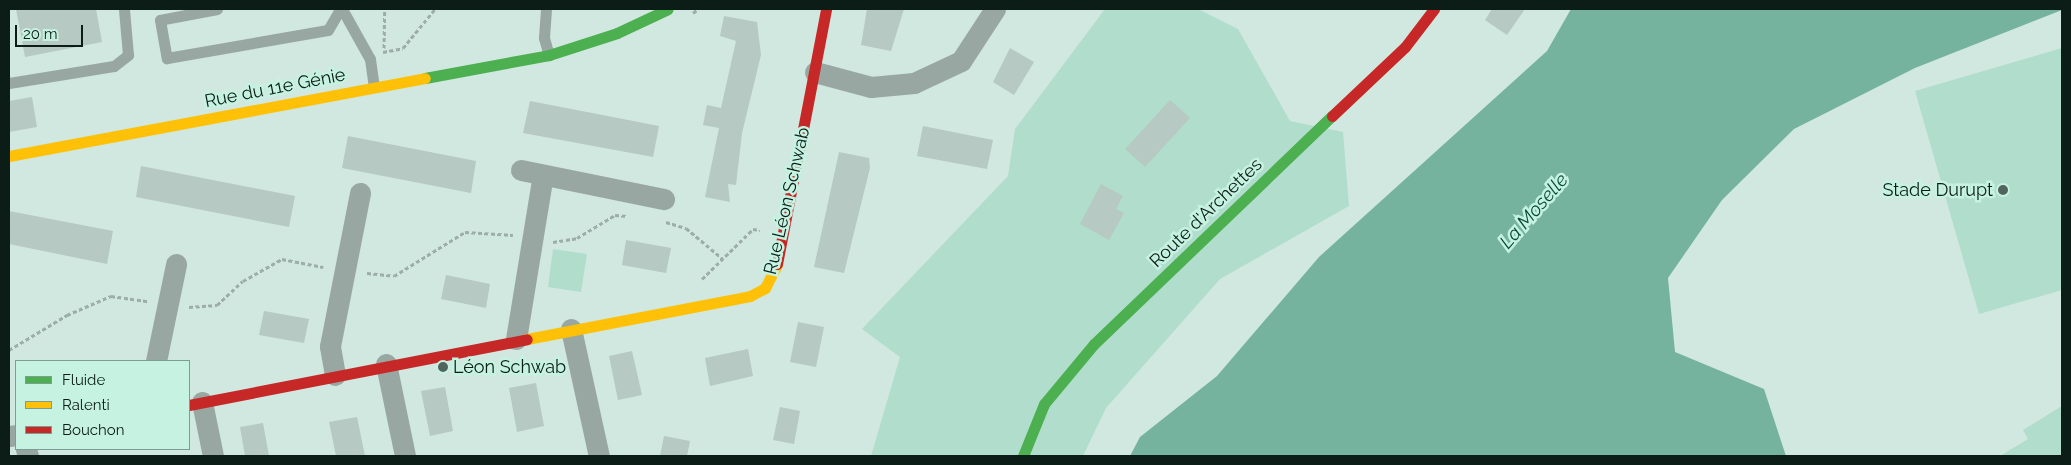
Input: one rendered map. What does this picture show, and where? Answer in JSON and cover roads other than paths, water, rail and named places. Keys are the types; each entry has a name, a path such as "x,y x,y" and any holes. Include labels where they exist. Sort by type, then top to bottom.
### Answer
{"street":[{"name":"Rue du 11e Génie","path":"9,156 374,86 548,55 617,33 668,9"},
{"name":"Rue Léon Schwab","path":"196,403 386,364 750,296 766,288 775,275 826,9"},
{"path":"815,72 871,87 914,83 961,61 995,9"},
{"name":"Route d'Archettes","path":"1023,456 1044,404 1094,344 1404,47 1434,9"},
{"path":"522,170 664,199"},
{"path":"516,339 543,174"},
{"path":"335,375 330,346 360,193"},
{"path":"156,360 176,264"},
{"path":"571,329 599,456"},
{"path":"386,364 405,456"},
{"path":"196,403 213,456"}],"lane":[{"path":"9,83 114,66 128,55 124,9"},
{"path":"217,9 160,20 167,58 328,30 341,9 370,60 374,86"},
{"path":"546,9 544,38 548,55"}],"water":[{"name":"La Moselle","path":"1571,9 2062,10 1915,68 1794,129 1722,200 1668,278 1675,352 1764,389 1786,456 1130,456 1140,437 1217,376 1319,257 1547,51"}],"place":[{"name":"Stade Durupt","path":"2003,190"},
{"name":"Léon Schwab","path":"443,367"}]}
